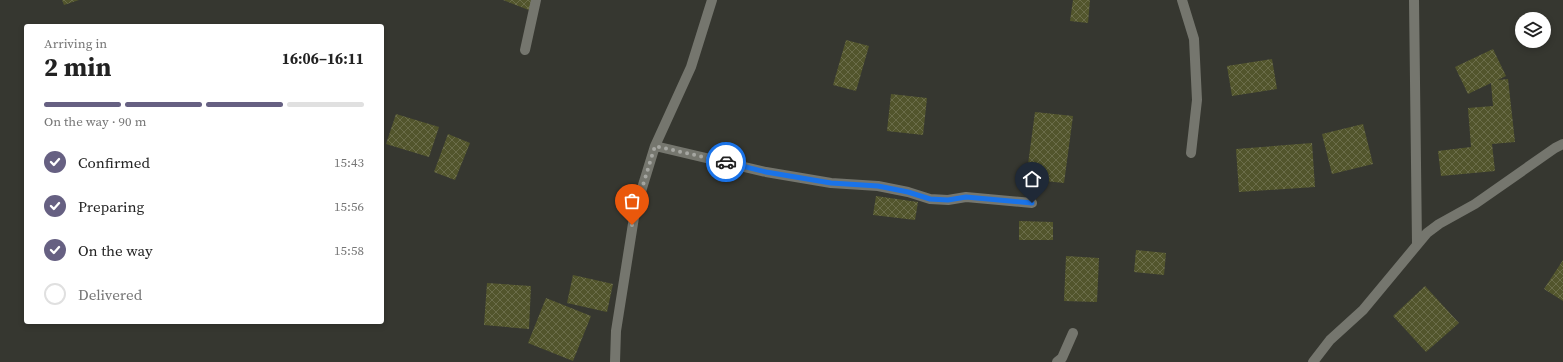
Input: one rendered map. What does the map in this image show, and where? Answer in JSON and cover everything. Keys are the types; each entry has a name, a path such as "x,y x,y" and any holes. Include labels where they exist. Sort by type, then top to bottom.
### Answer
{"street":[{"path":"525,50 536,0"},
{"path":"615,362 616,331 635,211 655,146 691,67 712,0"},
{"path":"1182,0 1194,39 1197,100 1191,152"},
{"path":"1414,0 1417,244"},
{"path":"1312,362 1330,340 1363,310 1417,244 1439,224 1475,204 1555,148 1563,144"},
{"path":"655,146 766,172 831,183 878,186 908,192 930,199 948,200 966,197 1032,203"},
{"path":"1057,362 1062,358 1073,333"}],"building":[{"path":"62,0 79,0 64,5"},
{"path":"503,0 538,0 534,12"},
{"path":"1073,0 1090,0 1088,23 1070,21"},
{"path":"846,40 869,46 856,91 833,85"},
{"path":"1493,49 1506,76 1498,80 1508,79 1515,142 1492,144 1495,171 1441,176 1438,151 1471,147 1468,108 1493,106 1491,83 1468,94 1455,67"},
{"path":"1272,59 1277,89 1232,96 1227,66"},
{"path":"891,94 927,98 923,135 887,131"},
{"path":"1035,112 1073,116 1064,183 1026,179"},
{"path":"396,114 439,127 429,157 386,144"},
{"path":"1363,124 1373,164 1332,174 1322,134"},
{"path":"448,134 470,143 455,180 434,172"},
{"path":"1312,143 1315,187 1239,192 1236,149"},
{"path":"876,196 918,202 915,220 873,215"},
{"path":"1019,221 1053,222 1053,240 1019,240"},
{"path":"1136,250 1166,253 1164,275 1134,272"},
{"path":"1066,256 1099,258 1097,302 1064,301"},
{"path":"1563,260 1563,301 1544,289"},
{"path":"573,275 613,284 607,312 567,303"},
{"path":"487,283 531,286 529,329 484,325"},
{"path":"1425,286 1459,323 1426,352 1393,316"},
{"path":"546,298 591,316 573,361 528,343"}],"way so far":[{"path":"632,225 644,179 655,146 726,162"}],"route":[{"path":"726,162 766,172 831,183 878,186 908,192 930,199 948,200 966,197 1032,203"}]}
